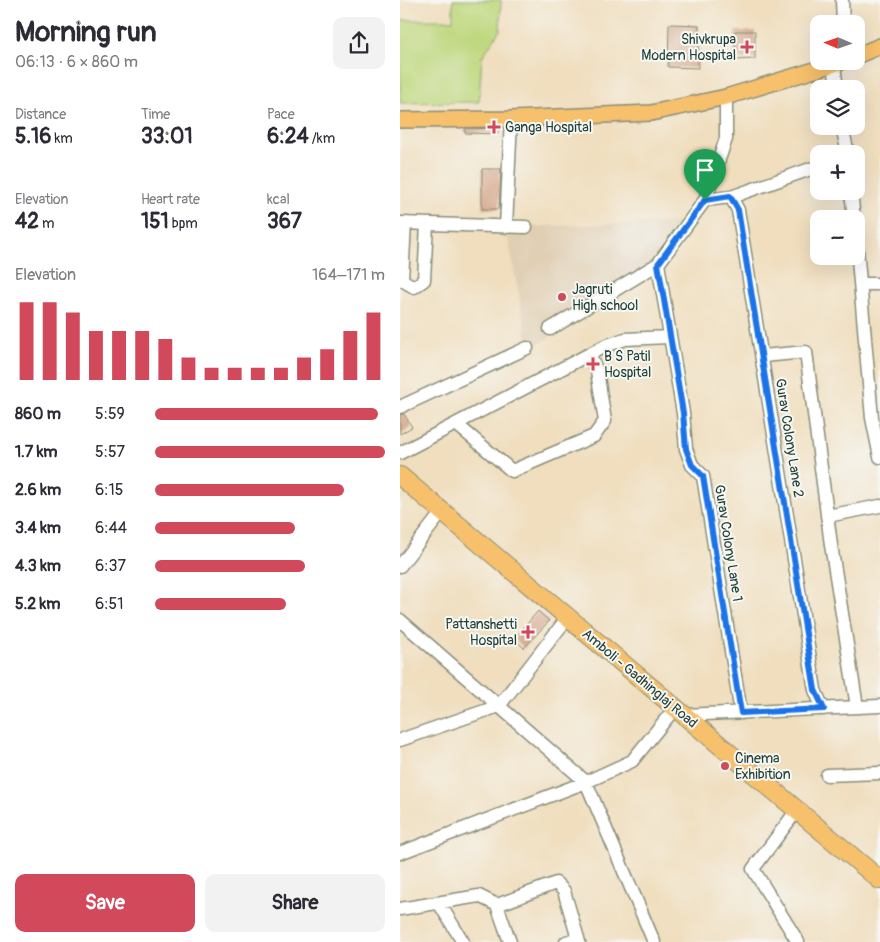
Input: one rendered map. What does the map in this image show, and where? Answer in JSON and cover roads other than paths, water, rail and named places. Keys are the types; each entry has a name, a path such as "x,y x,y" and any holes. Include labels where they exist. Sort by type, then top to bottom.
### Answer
{"highway":[{"name":"Amboli - Gadhinglaj Road","path":"400,476 880,880"}],"main road":[{"path":"865,52 880,46"},
{"path":"400,120 511,119 651,113 726,97 816,70"}],"street":[{"path":"842,0 843,15"},
{"path":"550,329 658,264 705,200 726,138 726,97"},
{"path":"506,227 511,119"},
{"path":"705,200 730,196 810,169"},
{"name":"Gurav Colony Lane 2","path":"730,196 738,210 763,356 815,690 824,709"},
{"path":"427,224 424,280 414,287 402,280 402,223 526,227"},
{"name":"Gurav Colony Lane 1","path":"658,264 683,413 686,449 692,465 703,476 741,713"},
{"path":"860,265 874,356 876,418 880,457"},
{"path":"862,284 880,284"},
{"path":"400,453 589,355 625,339 669,337"},
{"path":"400,407 527,348"},
{"path":"763,356 806,352 827,516 857,707"},
{"path":"456,424 512,472 594,436 605,421 597,371 589,355"},
{"path":"827,516 880,506"},
{"path":"400,566 442,512"},
{"path":"400,740 499,706 568,618"},
{"path":"400,620 586,782 654,942"},
{"path":"400,853 586,782 632,761 680,712 741,713 880,706"},
{"path":"827,775 880,773"},
{"path":"796,810 753,869 798,942"},
{"path":"497,905 556,883 564,892 574,941"},
{"path":"400,909 479,896 497,905 510,942"},
{"path":"439,903 463,942"}],"place":[{"name":"Shivkrupa Modern Hospital","path":"747,47"},
{"name":"Ganga Hospital","path":"494,127"},
{"name":"Jagruti High school","path":"562,297"},
{"name":"B S Patil Hospital","path":"593,364"},
{"name":"Pattanshetti Hospital","path":"528,632"},
{"name":"Cinema Exhibition","path":"725,766"}]}
